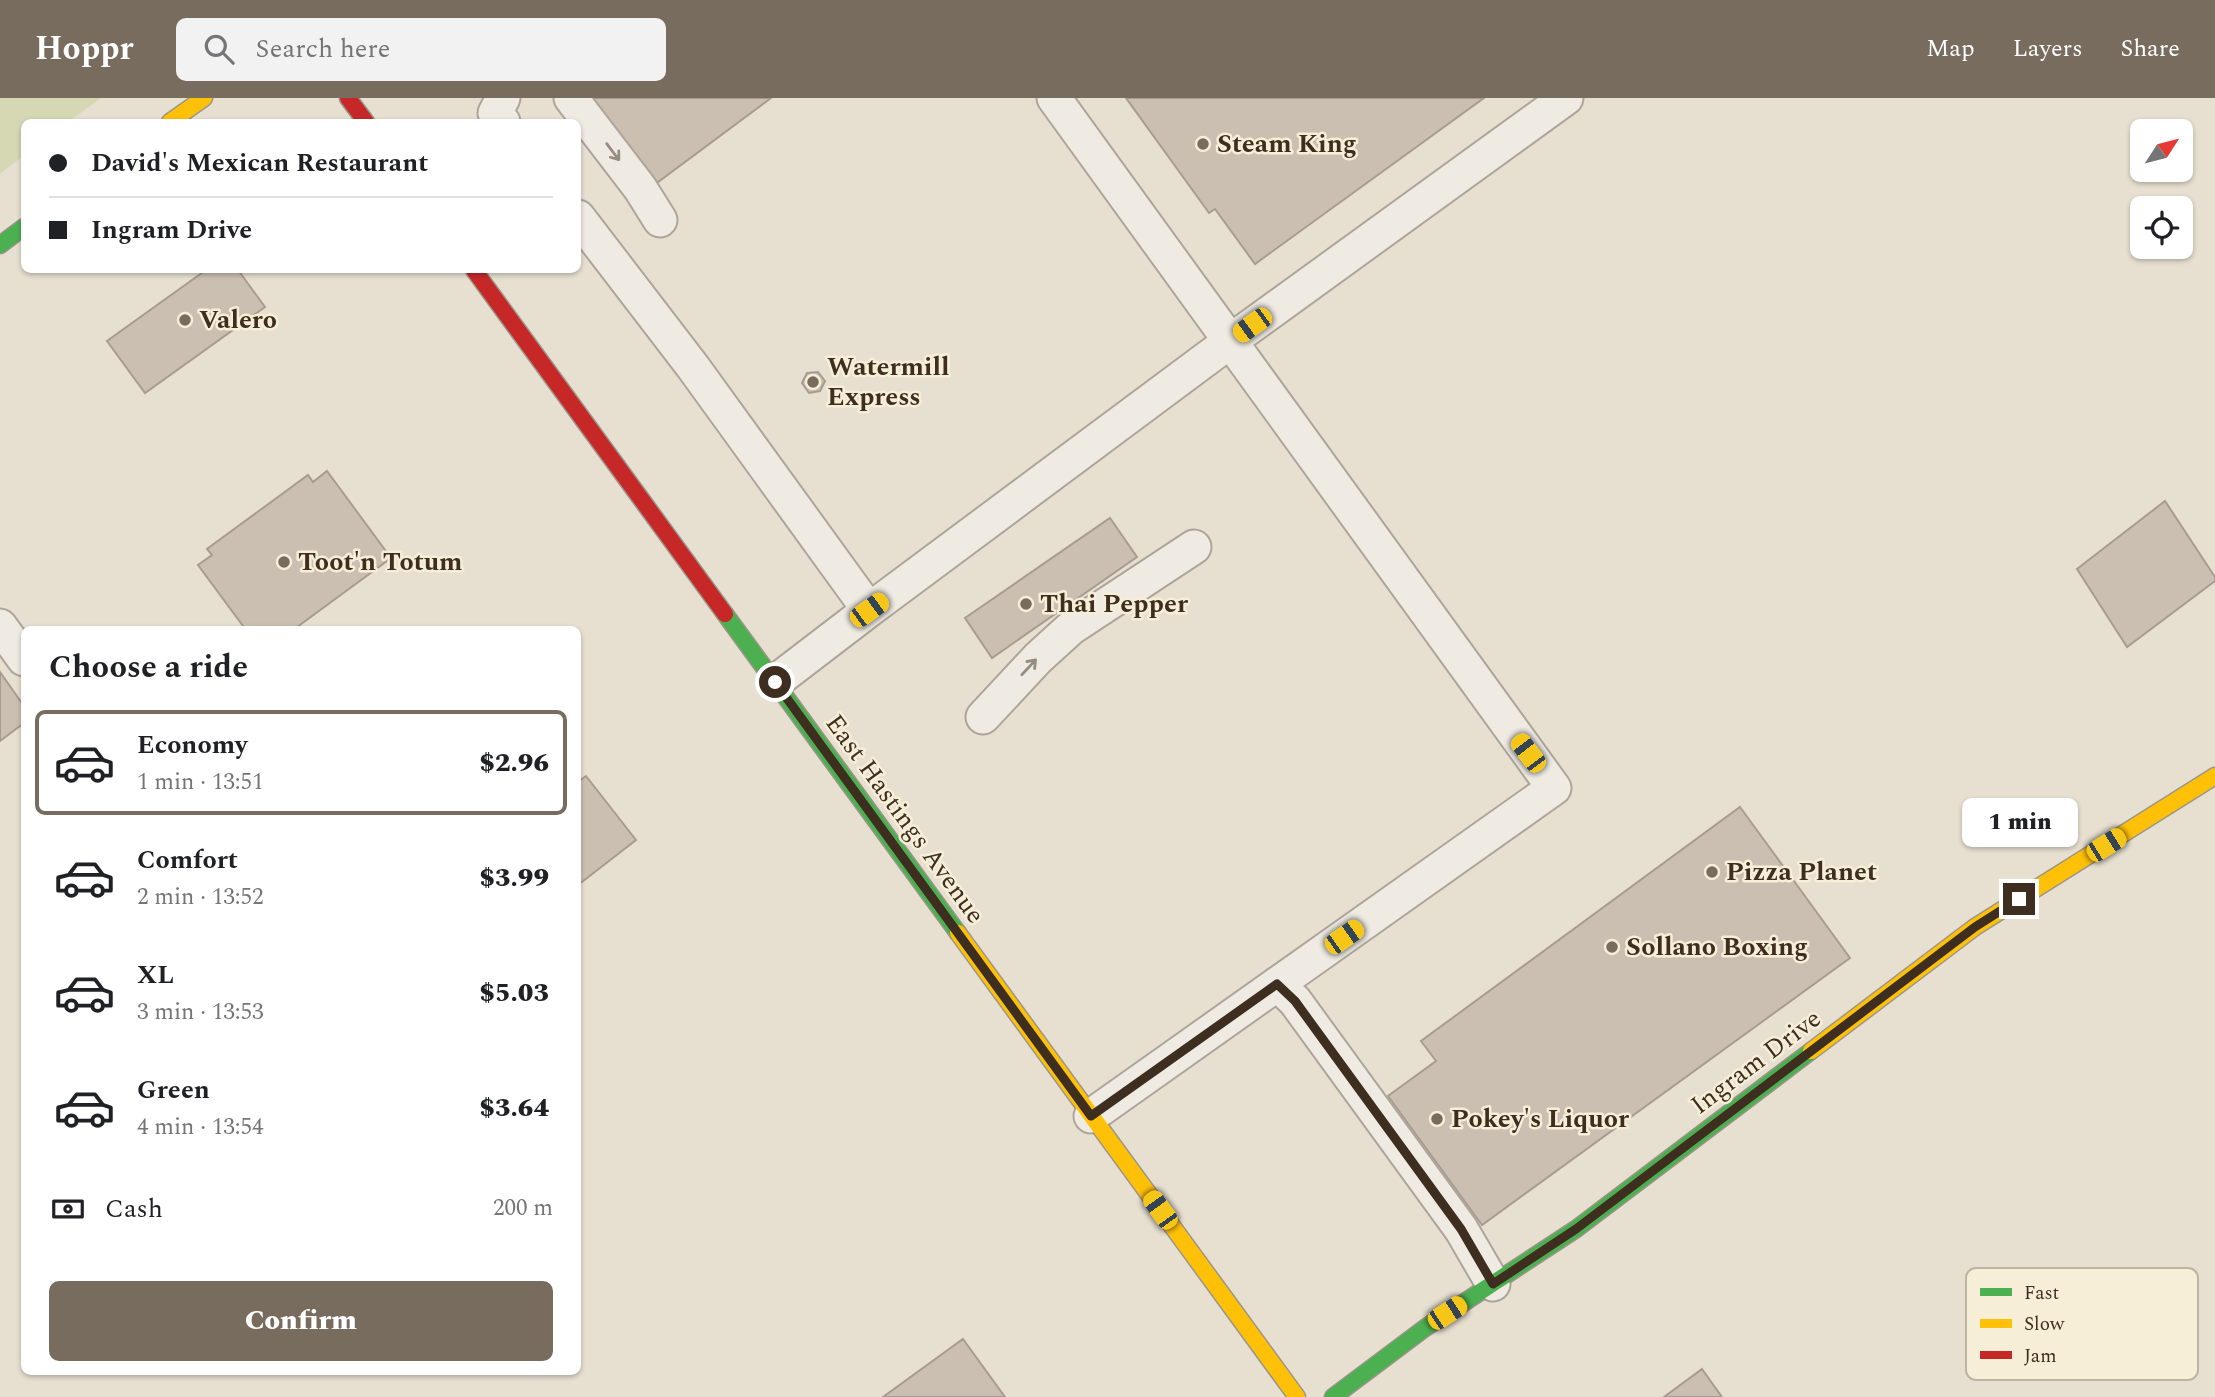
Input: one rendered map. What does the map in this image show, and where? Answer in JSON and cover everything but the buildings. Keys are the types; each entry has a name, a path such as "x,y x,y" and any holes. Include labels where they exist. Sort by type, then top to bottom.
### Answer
{"main road":[{"path":"174,119 204,98"},
{"path":"348,98 364,119"},
{"path":"0,244 21,229"},
{"name":"East Hastings Avenue","path":"476,273 1297,1397"},
{"name":"Ingram Drive","path":"1333,1397 1425,1328 1576,1229 1975,927 2215,776"}],"lane":[{"path":"500,119 495,113 503,98"},
{"path":"571,98 640,188 660,220"},
{"path":"1054,98 1554,788 1091,1116"},
{"path":"775,682 1230,342 1566,98"},
{"path":"581,221 693,367 869,610"},
{"path":"983,718 1038,658 1071,628 1194,547"},
{"path":"0,626 21,655"},
{"path":"1277,984 1295,1001 1461,1229 1493,1284"}],"green space":[{"path":"0,98 101,98 72,119 21,119 21,157 0,174"}],"traffic: fast":[{"path":"0,245 21,229"},
{"path":"725,614 958,933"},
{"path":"1333,1397 1425,1328 1576,1229 1811,1051"}],"traffic: slow":[{"path":"174,119 204,98"},
{"path":"1811,1051 1975,927 2215,776"},
{"path":"958,933 1297,1397"}],"traffic: jam":[{"path":"348,98 364,119"},
{"path":"476,273 725,614"}],"place":[{"name":"Steam King","path":"1203,144"},
{"name":"Valero","path":"185,320"},
{"name":"Watermill Express","path":"813,382"},
{"name":"Toot'n Totum","path":"284,562"},
{"name":"Thai Pepper","path":"1026,604"},
{"name":"Pizza Planet","path":"1712,872"},
{"name":"Sollano Boxing","path":"1612,947"},
{"name":"Pokey's Liquor","path":"1437,1119"}],"route":[{"path":"775,682 1091,1116 1277,984 1295,1001 1461,1229 1493,1284 1576,1229 1975,927 2019,899"}]}
